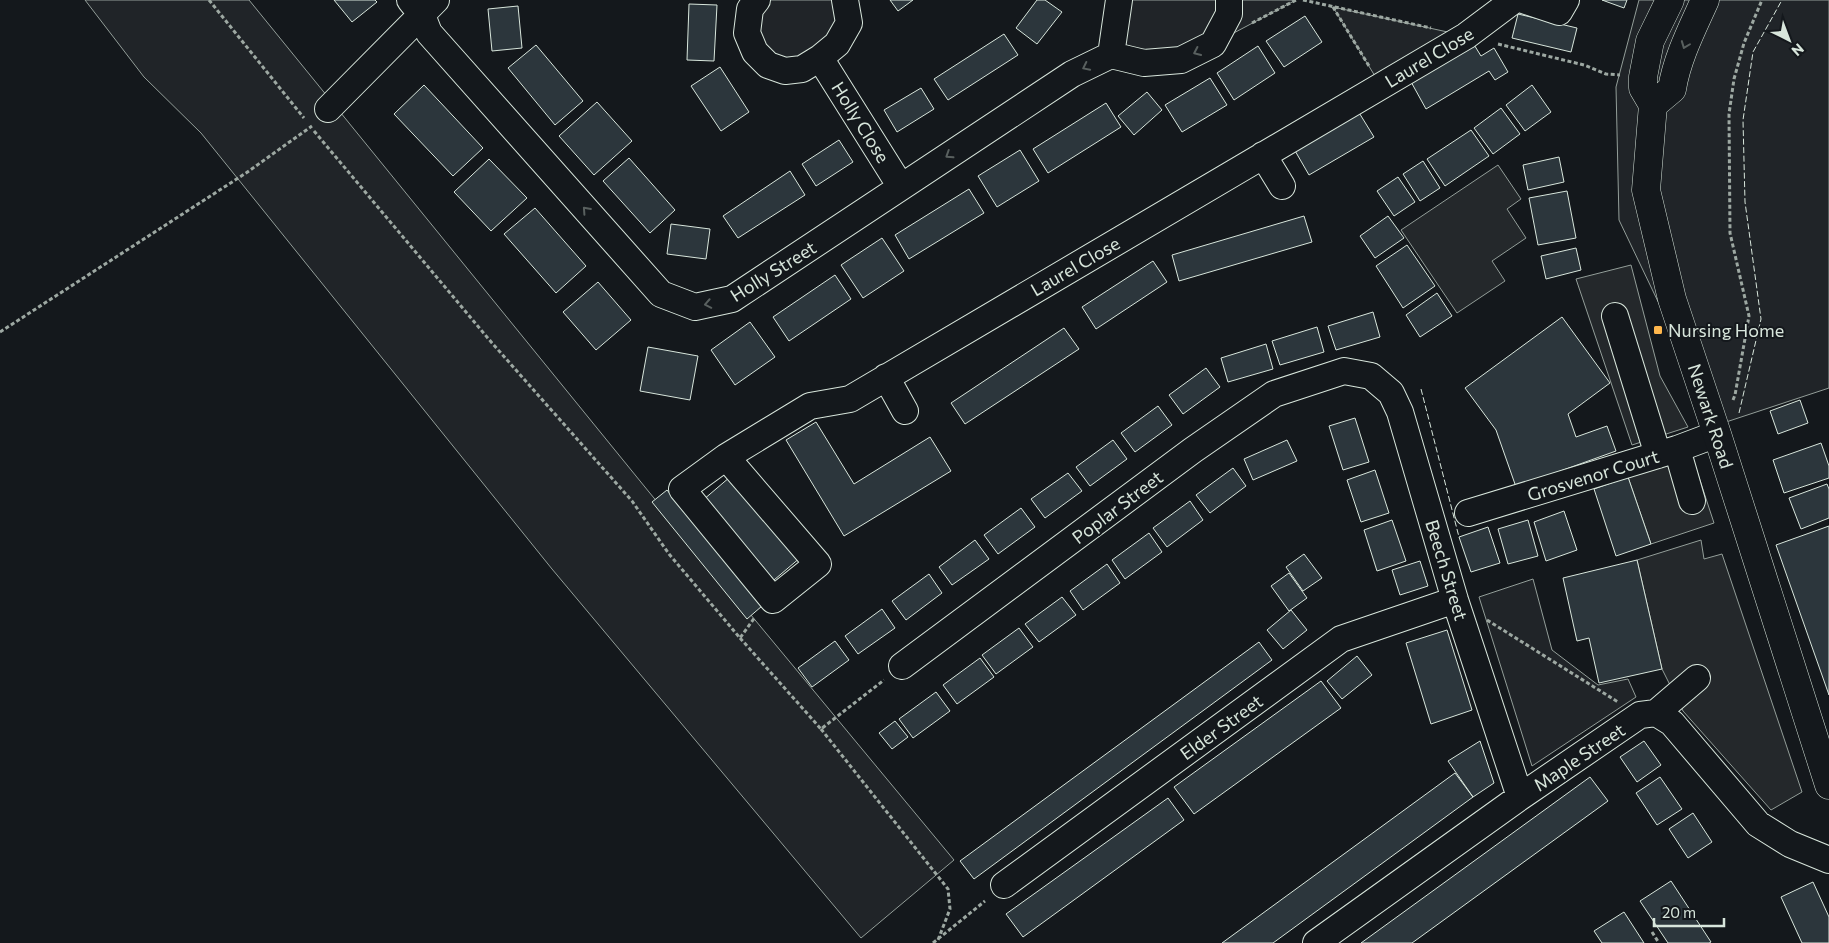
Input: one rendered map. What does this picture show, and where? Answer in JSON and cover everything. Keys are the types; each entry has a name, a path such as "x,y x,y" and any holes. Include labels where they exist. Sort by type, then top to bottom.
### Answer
{"main road":[{"path":"1648,0 1640,22 1650,41"},
{"name":"Newark Road","path":"1670,0 1650,41 1642,88 1653,105 1646,190 1672,299 1829,785"},
{"path":"1653,105 1672,89 1684,45 1705,0"}],"street":[{"path":"758,0 750,9 747,33 755,52 768,65 785,71 802,69 820,58 837,44 849,23 845,0"},
{"path":"1119,0 1111,55 1144,63 1181,60 1213,44 1229,14 1229,0"},
{"name":"Laurel Close","path":"726,457 810,406 850,399 1466,36 1514,0"},
{"path":"1523,0 1559,12 1566,0"},
{"path":"320,118 423,5"},
{"name":"Holly Street","path":"423,5 429,33 661,294 695,307 732,299 1072,74 1111,55"},
{"name":"Holly Close","path":"820,58 901,187"},
{"path":"1263,155 1282,186"},
{"path":"1615,316 1668,452 1692,501"},
{"name":"Beech Street","path":"1344,371 1370,376 1391,393 1400,412 1455,600 1520,797"},
{"name":"Poplar Street","path":"902,666 1193,450 1274,394 1344,371"},
{"path":"886,377 905,411"},
{"name":"Grosvenor Court","path":"1468,513 1668,452 1717,434"},
{"path":"726,457 818,564 773,600 682,489 726,457"},
{"name":"Elder Street","path":"1004,885 1341,639 1455,600"},
{"name":"Maple Street","path":"1316,943 1520,797 1648,714 1697,678"},
{"path":"1648,714 1672,724 1758,824 1790,844 1829,860"}],"path":[{"path":"209,0 320,118 492,343 632,501 669,554 740,638 822,729 948,889 950,909 940,942"},
{"path":"1717,434 1735,395 1749,316 1730,233 1729,114 1734,79 1744,43 1762,0"},
{"path":"1333,6 1382,86"},
{"path":"0,332 246,173 320,118"},
{"path":"1455,600 1648,714"},
{"path":"740,638 751,621"},
{"path":"822,729 902,666"},
{"path":"934,943 940,942 1004,885"},
{"path":"1652,932 1659,943"}],"shaded area":[{"path":"85,0 249,0 649,492 954,860 861,938 552,569 201,133 144,77"},
{"path":"757,0 845,0 820,58 768,65 750,9"},
{"path":"1119,0 1296,0 1213,44 1111,55"},
{"path":"1639,0 1829,0 1829,388 1717,425 1619,220 1616,87"},
{"path":"1333,7 1466,36 1381,86"},
{"path":"1498,165 1521,199 1507,209 1526,238 1492,261 1505,281 1457,313 1401,230"},
{"path":"1631,265 1660,376 1688,427 1632,445 1576,279"},
{"path":"1692,456 1714,523 1651,544 1628,477"},
{"path":"1701,540 1704,559 1722,554 1802,792 1771,810 1683,711 1662,669 1637,560"},
{"path":"1533,579 1552,650 1598,685 1628,679 1636,697 1532,766 1479,597"}],"building":[{"path":"334,0 375,0 377,2 352,22"},
{"path":"890,0 913,0 898,11"},
{"path":"1037,0 1045,0 1062,12 1037,44 1016,28"},
{"path":"1602,0 1627,0 1624,8"},
{"path":"689,4 717,5 714,61 687,60"},
{"path":"518,6 522,48 492,51 488,9"},
{"path":"1518,14 1577,28 1571,52 1512,38"},
{"path":"1305,16 1322,42 1284,67 1266,41"},
{"path":"1004,34 1018,55 948,100 934,79"},
{"path":"1473,43 1481,56 1494,48 1508,72 1495,80 1489,71 1426,109 1410,80"},
{"path":"536,45 583,101 555,125 508,68"},
{"path":"1258,46 1275,73 1234,100 1217,73"},
{"path":"720,67 749,112 721,131 691,86"},
{"path":"1210,78 1227,105 1182,132 1165,105"},
{"path":"424,85 483,148 453,176 394,114"},
{"path":"1532,85 1551,112 1525,131 1506,105"},
{"path":"921,88 934,109 897,132 884,110"},
{"path":"1147,92 1162,110 1134,135 1118,116"},
{"path":"597,102 632,141 594,175 559,136"},
{"path":"1106,103 1121,127 1048,173 1033,149"},
{"path":"1501,108 1520,134 1493,154 1474,128"},
{"path":"1358,111 1374,137 1309,175 1294,149"},
{"path":"1471,130 1489,156 1445,186 1427,159"},
{"path":"839,140 853,162 816,186 802,164"},
{"path":"1020,150 1039,181 997,207 978,176"},
{"path":"1559,157 1564,182 1528,190 1523,165"},
{"path":"629,158 675,210 650,233 603,181"},
{"path":"489,159 527,198 491,231 454,192"},
{"path":"1423,161 1440,188 1420,201 1403,174"},
{"path":"790,171 805,195 738,238 723,216"},
{"path":"1398,177 1415,202 1394,216 1377,191"},
{"path":"969,189 984,213 909,259 895,235"},
{"path":"1567,191 1576,238 1538,245 1529,198"},
{"path":"535,208 586,266 556,293 504,234"},
{"path":"1304,216 1312,242 1179,281 1172,255"},
{"path":"1388,216 1404,238 1375,258 1360,236"},
{"path":"671,224 710,229 706,259 667,254"},
{"path":"882,238 904,271 863,298 841,265"},
{"path":"1407,245 1435,286 1403,308 1376,266"},
{"path":"1576,248 1581,270 1546,279 1541,256"},
{"path":"1153,261 1167,282 1096,329 1082,307"},
{"path":"835,275 851,299 789,341 773,317"},
{"path":"598,282 631,320 596,350 563,312"},
{"path":"1437,293 1452,316 1420,337 1406,315"},
{"path":"1373,312 1380,337 1336,350 1328,326"},
{"path":"1562,317 1610,383 1568,414 1576,437 1607,426 1616,451 1516,487 1496,430 1465,388"},
{"path":"750,322 775,357 735,385 711,350"},
{"path":"1317,327 1324,352 1280,365 1272,341"},
{"path":"1064,328 1079,349 965,424 951,403"},
{"path":"1266,344 1273,369 1228,382 1221,358"},
{"path":"648,347 698,356 690,400 640,391"},
{"path":"1206,368 1220,387 1183,414 1169,395"},
{"path":"1800,400 1808,423 1778,434 1770,411"},
{"path":"1158,406 1172,425 1135,452 1121,433"},
{"path":"1355,418 1369,462 1343,470 1329,426"},
{"path":"816,422 854,484 930,437 951,471 844,536 786,440"},
{"path":"1113,440 1127,459 1090,486 1076,467"},
{"path":"1287,440 1297,461 1253,480 1244,459"},
{"path":"1821,443 1829,466 1829,478 1784,493 1773,460"},
{"path":"1233,468 1246,486 1210,513 1196,495"},
{"path":"1375,470 1389,513 1361,522 1347,480"},
{"path":"1068,473 1082,491 1045,518 1031,499"},
{"path":"730,477 801,557 774,580 703,500"},
{"path":"1628,477 1651,544 1616,556 1594,489"},
{"path":"1827,484 1829,489 1829,518 1801,529 1789,498"},
{"path":"667,490 762,606 747,619 652,502"},
{"path":"1190,501 1203,520 1167,547 1153,528"},
{"path":"1021,508 1035,527 998,554 984,535"},
{"path":"1564,511 1577,550 1546,561 1534,522"},
{"path":"1392,520 1406,561 1377,571 1364,530"},
{"path":"1528,520 1538,556 1508,564 1498,529"},
{"path":"1829,526 1829,695 1776,545"},
{"path":"1488,527 1500,563 1471,572 1459,537"},
{"path":"1149,533 1162,552 1125,579 1112,560"},
{"path":"975,540 989,559 952,585 939,567"},
{"path":"1304,554 1322,578 1303,591 1286,567"},
{"path":"1637,560 1662,669 1599,683 1589,638 1577,641 1563,578"},
{"path":"1420,561 1428,586 1400,595 1392,570"},
{"path":"1107,564 1120,583 1083,610 1070,591"},
{"path":"1289,573 1307,598 1289,611 1271,586"},
{"path":"929,574 942,593 906,620 892,601"},
{"path":"1062,597 1076,615 1039,642 1025,624"},
{"path":"882,609 895,628 858,654 845,636"},
{"path":"1291,610 1307,630 1283,649 1267,630"},
{"path":"1019,628 1033,647 996,674 982,655"},
{"path":"1447,630 1472,710 1431,724 1406,643"},
{"path":"835,641 849,660 812,687 798,668"},
{"path":"1259,642 1272,660 974,879 960,861"},
{"path":"1357,656 1372,675 1342,699 1327,681"},
{"path":"980,658 994,677 957,704 943,685"},
{"path":"1321,681 1341,708 1194,814 1174,787"},
{"path":"936,692 950,711 913,738 899,719"},
{"path":"895,721 908,737 892,749 879,733"},
{"path":"1480,741 1494,783 1473,797 1448,761"},
{"path":"1644,741 1661,765 1637,782 1620,757"},
{"path":"1455,773 1473,797 1273,943 1222,943"},
{"path":"1590,777 1608,801 1412,943 1361,943"},
{"path":"1660,777 1682,809 1657,825 1636,793"},
{"path":"1168,798 1184,820 1023,937 1006,914"},
{"path":"1693,813 1712,842 1688,858 1669,829"},
{"path":"1671,881 1711,942 1668,943 1640,901"},
{"path":"1813,882 1829,917 1829,943 1802,943 1781,897"},
{"path":"1624,912 1644,943 1602,943 1594,931"}],"fence":[{"path":"1739,413 1761,319 1745,202 1743,120 1753,52 1782,0"},
{"path":"1421,389 1459,537"}],"place":[{"name":"Nursing Home","path":"1658,330"}]}
